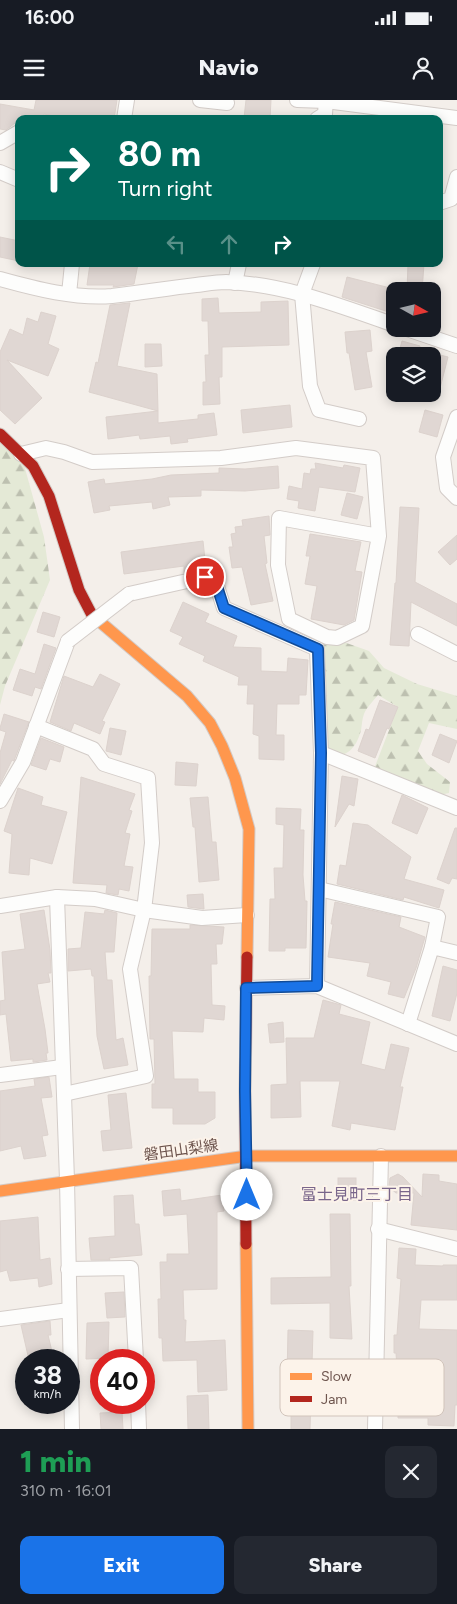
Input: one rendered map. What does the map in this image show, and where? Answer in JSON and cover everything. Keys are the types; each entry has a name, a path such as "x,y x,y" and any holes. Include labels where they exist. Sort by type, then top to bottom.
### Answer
{"street":[{"path":"125,115 127,100"},
{"path":"200,100 227,103"},
{"path":"298,100 325,110 408,115"},
{"path":"443,117 457,118"},
{"path":"0,142 15,134"},
{"path":"0,172 15,178"},
{"path":"449,202 457,177"},
{"path":"69,294 72,267"},
{"path":"235,283 238,267"},
{"path":"312,267 302,294 310,386 318,410 359,419"},
{"path":"0,279 32,288 69,294 110,296 224,282 281,288 386,322"},
{"path":"433,338 457,346"},
{"path":"457,417 443,457 448,488 457,498"},
{"path":"0,434 33,466 49,496 79,590 93,616 187,696 210,723 235,778 249,829 245,1091 248,1429"},
{"path":"21,454 46,448 92,462 221,458 296,448 373,458 379,536 362,626 337,638 327,637 288,619 278,565 279,518 379,536"},
{"path":"0,801 23,762 68,641 129,594 205,577 215,580 224,608 318,649 321,753 317,986"},
{"path":"418,634 457,654"},
{"path":"36,726 92,749 104,764 148,778 152,843 144,910 130,969 146,1076 64,1094"},
{"path":"321,753 457,808"},
{"path":"319,889 438,916 432,947 408,1024"},
{"path":"0,906 57,897 95,899 144,910 202,918 247,915"},
{"path":"57,897 67,1180 72,1429"},
{"path":"432,947 457,953"},
{"path":"246,988 317,986 457,1044"},
{"path":"0,1072 62,1067"},
{"name":"磐田山梨線","path":"0,1191 247,1156 457,1156"},
{"path":"376,1359 381,1156"},
{"path":"378,1229 457,1249"},
{"path":"68,1269 132,1268 136,1349"},
{"path":"0,1319 69,1310"},
{"path":"138,1414 139,1429"},
{"path":"375,1416 375,1429"}],"green space":[{"path":"0,434 21,454 44,537 50,580 5,686 0,705"},
{"path":"324,635 369,651 384,668 417,684 457,696 457,729 429,723 418,751 427,764 450,782 449,793 440,795 374,769 398,707 378,695 365,712 359,737 352,749 347,753 335,756 321,753 320,726"}],"building":[{"path":"36,100 117,100 115,115 15,115 15,123 6,130 0,129 0,104 34,110"},
{"path":"246,100 271,100 270,115 244,115"},
{"path":"0,237 15,240 15,260 0,257"},
{"path":"90,267 137,267 134,284 113,287 114,285 87,285"},
{"path":"408,267 424,267 423,282 407,282"},
{"path":"347,277 386,287 386,311 342,297"},
{"path":"218,298 219,313 261,312 261,302 288,301 289,345 222,347 222,377 219,377 220,404 203,405 203,382 206,382 205,355 209,355 208,321 202,321 202,299"},
{"path":"130,303 117,366 157,374 158,411 89,392 96,362 98,363 110,305"},
{"path":"41,312 56,316 48,344 59,349 48,376 7,360 42,398 15,424 0,410 0,352 10,329 23,335 27,318 38,322"},
{"path":"370,330 372,351 366,352 372,387 355,390 349,353 347,353 345,332"},
{"path":"402,341 420,346 420,347 400,347"},
{"path":"145,344 161,344 162,366 145,367"},
{"path":"441,355 448,357 441,384"},
{"path":"290,405 292,427 243,433 241,410"},
{"path":"425,410 443,415 437,437 419,432"},
{"path":"158,411 158,423 198,419 198,415 214,413 217,435 187,439 188,442 171,444 170,436 140,439 139,435 108,439 106,417"},
{"path":"315,463 343,468 344,465 360,468 355,492 319,487 315,511 298,508 299,501 287,499 289,486 302,489 304,473 310,474 311,469 316,469"},
{"path":"278,466 279,488 245,491 201,490 201,496 168,497 170,505 153,509 152,502 109,506 110,510 94,513 88,482 104,479 105,484 171,475 219,473 219,468 245,469"},
{"path":"347,493 363,497 357,519 341,515"},
{"path":"400,507 419,508 415,582 457,604 457,626 411,602 409,646 390,645 396,583"},
{"path":"269,516 270,535 264,536 267,563 265,564 273,601 251,605 242,567 232,568 229,547 233,547 231,534 236,533 235,527 243,526 242,520"},
{"path":"310,534 361,542 355,571 362,572 354,620 344,625 311,619 317,586 305,584 310,556 306,556"},
{"path":"457,535 457,559 450,565 438,552"},
{"path":"203,541 206,569 184,573 184,566 124,574 121,552"},
{"path":"183,602 209,614 205,622 237,636 233,647 261,648 261,671 287,672 288,658 308,660 306,695 299,695 299,704 277,704 276,735 284,735 284,760 259,759 259,736 253,734 254,704 247,704 248,685 238,685 239,677 203,661 205,656 179,644 183,637 170,631"},
{"path":"43,612 60,617 54,637 37,632"},
{"path":"44,644 56,648 41,689 35,687 32,696 13,690 20,669 35,674"},
{"path":"100,674 120,684 102,721 105,722 100,734 74,723 71,731 50,722 64,676 93,687"},
{"path":"380,700 398,707 375,758 358,751 366,729 369,730"},
{"path":"4,714 29,722 14,761 12,760 0,784 0,753 6,732 0,730 0,728"},
{"path":"110,728 126,731 121,755 106,751"},
{"path":"440,734 457,741 449,763 432,755"},
{"path":"41,738 64,747 60,762 50,759 46,770 31,765"},
{"path":"176,762 198,764 196,786 175,785"},
{"path":"342,776 358,779 354,806 349,804 335,827"},
{"path":"81,777 135,794 129,810 132,811 125,833 130,834 124,866 133,867 129,891 119,889 118,895 106,893 107,885 73,883"},
{"path":"18,788 43,797 41,805 67,812 52,864 30,858 29,875 9,873 12,834 4,831"},
{"path":"402,795 428,808 417,834 392,823"},
{"path":"208,797 212,842 216,842 219,880 199,882 195,827 193,827 190,798"},
{"path":"276,808 301,809 300,830 304,830 303,875 305,901 307,901 306,948 285,948 285,951 269,951 270,899 275,899 274,868 283,868 284,825 276,824"},
{"path":"353,823 368,825 411,857 404,879 444,890 439,908 404,897 403,900 337,884 340,865 346,866"},
{"path":"455,828 457,828 457,879 452,878 449,884 437,879"},
{"path":"203,894 204,909 188,907 187,895"},
{"path":"335,902 401,917 399,927 425,937 416,968 404,998 388,994 391,982 367,976 370,963 328,957"},
{"path":"44,910 50,950 51,973 48,973 50,982 37,984 45,1029 47,1060 33,1062 33,1059 11,1061 6,1014 0,1015 0,1001 5,1000 2,952 25,949 20,914"},
{"path":"105,910 117,913 114,952 105,952 107,980 112,980 116,1040 123,1038 128,1065 104,1069 97,1036 94,976 92,976 91,969 68,971 68,949 81,948 85,912 104,914"},
{"path":"190,925 224,927 222,944 216,944 217,964 211,964 212,1005 225,1006 224,1020 204,1018 203,1032 172,1031 174,1079 198,1079 198,1092 215,1092 215,1118 205,1124 173,1124 173,1108 152,1108 152,1084 155,1084 154,1039 150,1039 149,976 151,976 152,929 190,929"},
{"path":"443,966 457,970 457,993 450,1021 432,1016"},
{"path":"323,1000 341,1005 339,1014 370,1022 361,1064 385,1070 391,1044 409,1048 400,1087 403,1087 395,1130 351,1123 350,1130 332,1126 340,1081 300,1081 301,1117 271,1118 271,1085 287,1084 286,1038 314,1038"},
{"path":"283,1022 284,1042 270,1043 268,1024"},
{"path":"49,1077 52,1097 41,1098 48,1135 42,1136 46,1156 24,1159 21,1146 0,1151 0,1091 35,1086 34,1079"},
{"path":"126,1093 132,1148 103,1151 101,1131 111,1130 108,1095"},
{"path":"398,1174 422,1197 423,1174 439,1175 439,1181 457,1184 457,1230 411,1225 414,1193 396,1193 389,1187 390,1178"},
{"path":"338,1178 356,1178 356,1200 338,1200"},
{"path":"180,1189 181,1201 222,1195 224,1211 217,1212 217,1289 183,1290 184,1320 186,1320 185,1342 225,1340 227,1390 198,1392 197,1360 163,1361 162,1338 159,1338 158,1299 161,1299 160,1262 167,1262 167,1254 189,1254 187,1214 164,1216 162,1191"},
{"path":"133,1195 135,1224 139,1224 142,1255 109,1258 110,1260 91,1260 89,1238 115,1236 114,1196"},
{"path":"330,1214 350,1214 351,1286 349,1286 352,1339 330,1338 330,1303 271,1304 271,1278 331,1277"},
{"path":"38,1217 40,1260 50,1258 52,1284 39,1287 38,1278 10,1281 7,1270 0,1272 0,1221"},
{"path":"399,1248 416,1249 415,1265 457,1265 457,1300 421,1300 419,1329 457,1330 457,1405 455,1405 454,1426 428,1425 428,1418 398,1418 398,1416 444,1416 444,1359 396,1359 396,1353 394,1353 394,1335 397,1335 401,1279 397,1278"},
{"path":"124,1292 125,1317 107,1318 105,1293"},
{"path":"50,1321 51,1335 48,1335 51,1349 26,1349 21,1325"},
{"path":"109,1322 108,1349 90,1349 90,1359 86,1359 87,1323"},
{"path":"288,1330 313,1331 312,1359 287,1359"},
{"path":"208,1395 209,1429 188,1429 187,1396"},
{"path":"100,1414 122,1414 123,1429 101,1429"},
{"path":"291,1416 310,1416 310,1429 291,1429"}],"traffic: slow":[{"path":"92,615 187,696 210,723 222,746 235,778 249,829 247,957"},
{"path":"0,1191 247,1156 457,1156"},
{"path":"246,1244 248,1429"}],"traffic: jam":[{"path":"0,434 33,466 49,496 79,590 92,615"},
{"path":"246,1244 245,1091 247,957"}],"district":[{"name":"富士見町三丁目","path":"357,1194"}],"route":[{"path":"205,577 215,580 224,608 318,649 321,753 317,986 246,988 247,1195"}]}
